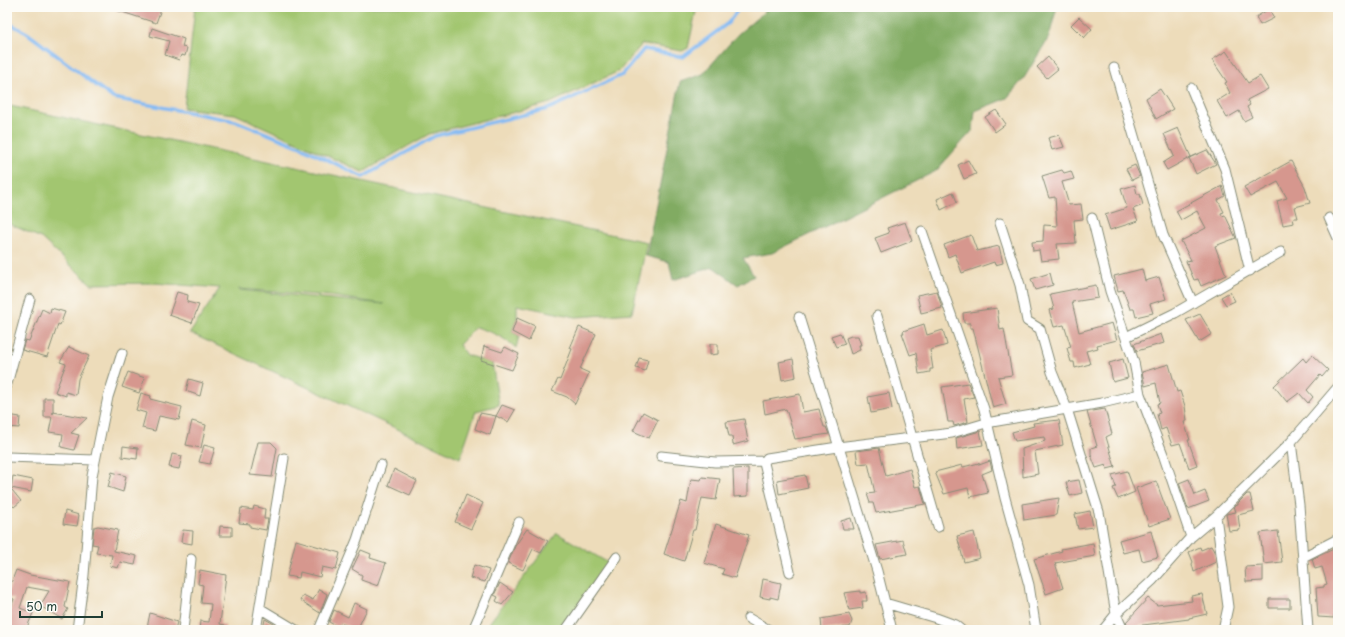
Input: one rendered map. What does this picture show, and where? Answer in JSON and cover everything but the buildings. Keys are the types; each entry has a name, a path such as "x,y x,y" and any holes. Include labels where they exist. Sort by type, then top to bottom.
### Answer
{"street":[{"path":"1114,68 1163,235 1193,303"},
{"path":"1191,88 1225,169 1250,271"},
{"path":"1092,218 1110,291 1126,337 1140,394 1164,457 1190,537"},
{"path":"1329,218 1338,238"},
{"path":"1000,223 1020,285 1027,321 1040,329 1052,372 1067,409 1099,512 1116,614 1123,630"},
{"path":"922,231 982,403 1029,585 1036,630"},
{"path":"1126,337 1193,303 1281,252"},
{"path":"7,384 30,299"},
{"path":"877,316 914,438 938,527"},
{"path":"798,317 892,630"},
{"path":"77,630 95,460 108,398 122,353"},
{"path":"1103,630 1116,614 1152,581 1190,537 1216,516 1291,442 1338,387"},
{"path":"661,456 715,462 765,460 767,458 838,447 952,433 986,423 1067,409 1140,394"},
{"path":"1291,442 1303,557 1308,630"},
{"path":"7,457 95,460"},
{"path":"256,630 261,609 284,458"},
{"path":"765,460 767,478 790,572"},
{"path":"319,630 357,540 381,465"},
{"path":"1216,516 1228,607 1223,630"},
{"path":"473,630 519,522"},
{"path":"1303,557 1338,539"},
{"path":"566,630 617,557"},
{"path":"183,630 192,559"},
{"path":"885,603 936,618 955,625 961,630"},
{"path":"261,609 296,630"},
{"path":"748,618 769,630"}],"green space":[{"path":"195,7 697,7 688,48 682,51 642,44 619,71 550,103 429,134 363,172 235,114 184,108"},
{"path":"770,7 1057,7 1049,37 1024,78 1007,98 975,111 973,130 936,171 772,253 743,258 754,276 738,285 713,267 673,280 669,262 646,256 680,82 703,74 738,34"},
{"path":"10,106 647,242 632,313 576,317 517,305 517,318 512,332 519,336 516,348 497,335 475,327 459,345 466,355 492,363 499,405 476,411 460,458 190,333 220,288 154,283 91,284 41,238 7,223 7,117","holes":["239,289 330,296 384,304"]},
{"path":"557,533 612,565 562,630 484,630"}],"waterway":[{"path":"7,22 27,33 113,98 235,121 301,147 363,177 435,136 548,109 622,75 644,49 683,57 728,23 740,7"}]}
